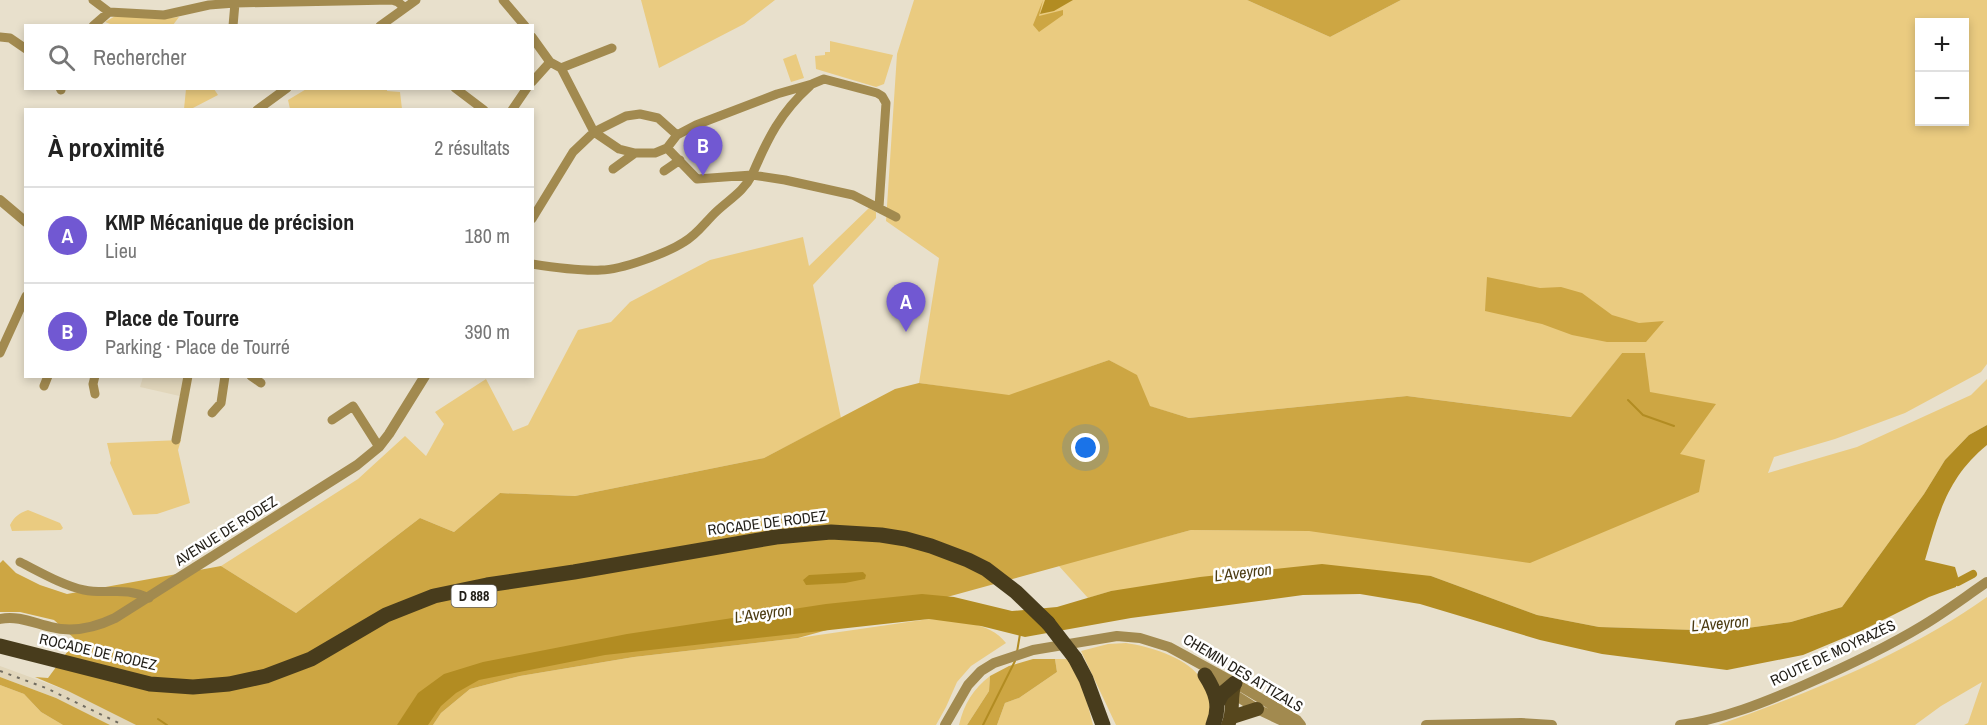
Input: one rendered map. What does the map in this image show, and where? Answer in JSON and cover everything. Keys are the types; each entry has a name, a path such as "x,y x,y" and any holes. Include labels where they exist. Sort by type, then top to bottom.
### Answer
{"highway":[{"name":"ROCADE DE RODEZ","path":"0,646 150,684 193,687 229,684 266,676 311,659 386,615 434,596 487,585 776,537 831,532 881,535 931,546 967,563"},
{"name":"ROCADE DE RODEZ","path":"0,655 142,691 172,694 232,692 272,683 320,664 398,619 435,605 505,590 799,543 844,540 908,547 986,569 1033,607 1064,643 1086,680 1102,723"},
{"path":"1204,675 1212,686 1218,704 1213,725"},
{"path":"1218,704 1231,689"}],"main road":[{"path":"1231,689 1230,721 1257,709"}],"street":[{"path":"93,0 109,12 164,15 209,5 234,3 392,0 405,8"},
{"path":"383,24 416,0"},
{"path":"503,0 523,24"},
{"path":"233,24 234,3"},
{"path":"95,24 109,12"},
{"path":"0,37 10,38 24,48"},
{"path":"534,40 550,62 561,68 594,132 620,148 635,153 655,153 667,148 678,135 696,125 824,79 882,96 886,103 879,207"},
{"path":"561,68 612,48"},
{"path":"534,80 550,62"},
{"path":"534,264 602,271 657,254 684,242 745,188 778,122 791,103 812,84"},
{"path":"259,108 284,90"},
{"path":"458,90 481,108"},
{"path":"513,108 526,90"},
{"path":"534,216 573,152 586,137 594,132 626,116 640,114 658,118 678,135"},
{"path":"667,148 697,179 752,175 837,191 853,195 896,217"},
{"path":"613,169 635,153"},
{"path":"664,171 680,160"},
{"path":"0,200 24,220"},
{"path":"0,353 24,300"},
{"path":"94,378 95,394"},
{"path":"176,440 188,378"},
{"path":"212,413 221,403 225,378"},
{"path":"255,378 261,383"},
{"name":"AVENUE DE RODEZ","path":"0,619 12,617 53,628 79,629 97,626 149,598 357,465 379,447 389,434 424,378"},
{"path":"332,420 353,406 379,447"},
{"path":"20,562 44,575 85,590 134,591 149,598"},
{"name":"ROUTE DE MOYRAZÈS","path":"1680,725 1699,723 1732,714 1845,667 1924,625 1987,582"},
{"name":"CHEMIN DES ATTIZALS","path":"945,725 968,685 981,671 994,663 1033,650 1118,636 1140,638 1169,647 1257,709 1291,725"},
{"name":"CHEMIN DES ATTIZALS","path":"1169,647 1204,675 1297,720 1301,725"},
{"name":"CHEMIN DES ATTIZALS","path":"953,725 959,701"},
{"path":"1426,725 1521,723 1552,725"}],"shaded area":[{"path":"641,0 775,0 744,24 659,68"},
{"path":"914,0 1247,0 1330,37 1401,0 1987,0 1987,364 1981,372 1905,413 1835,439 1774,457 1768,473 1857,447 1971,395 1987,379 1987,425 1969,435 1945,460 1924,494 1842,607 1791,622 1726,631 1599,627 1537,615 1431,576 1111,591 1088,598 1058,565 1191,530 1309,531 1680,454 1649,392 1645,353 1622,353 1572,417 1407,396 1189,418 1149,406 1137,376 1109,360 1009,396 919,383 939,258 886,221 897,54"},
{"path":"1043,0 1039,16 1063,10 1063,15 1039,32 1033,25"},
{"path":"1045,0 1073,0 1054,11 1040,14"},
{"path":"1247,0 1401,0 1330,37"},
{"path":"117,15 160,19 179,17 174,24 110,24 105,22"},
{"path":"830,41 893,55 884,84 876,87 816,69 815,56 830,52"},
{"path":"796,54 804,78 791,82 783,59"},
{"path":"186,90 215,90 218,95 193,108 184,108"},
{"path":"305,90 387,90 400,92 402,108 290,108 288,100"},
{"path":"869,208 876,212 876,218 813,285 841,418 764,458 575,496 500,493 454,532 420,518 296,613 221,566 358,479 405,436 426,456 444,424 435,412 486,379 513,431 528,425 578,330 611,322 630,302 710,260 803,237 809,266"},
{"path":"1487,277 1540,288 1561,287 1582,293 1612,315 1639,323 1664,321 1646,342 1607,342 1572,335 1542,324 1485,311"},
{"path":"1622,353 1645,353 1650,392 1716,404 1680,454 1705,460 1699,492 1530,563 1309,531 1191,530 798,638 634,657 520,676 470,689 441,713 433,725 136,725 35,677 48,678 76,640 54,620 20,612 0,612 0,563 3,560 16,573 40,585 67,594 221,566 296,613 420,518 454,532 500,493 575,496 764,458 895,389 919,383 1009,395 1109,360 1137,375 1150,406 1189,418 1407,396 1571,417"},
{"path":"143,378 188,378 184,397 140,387"},
{"path":"1987,425 1987,445 1973,457 1953,483 1940,512 1925,560 1955,567 1958,577 1956,587 1929,597 1863,630 1803,655 1727,670 1602,654 1540,640 1420,604 1360,594 1303,595 1131,618 1025,637 981,626 929,619 605,655 479,680 456,693 441,706 428,725 397,725 418,693 444,674 483,662 627,634 826,604 922,594 954,597 1012,611 1057,607 1111,591 1200,577 1322,564 1431,576 1537,615 1599,627 1726,631 1791,622 1842,607 1924,494 1945,460 1969,435"},
{"path":"181,440 178,450 190,503 157,514 133,515 110,463 107,443"},
{"path":"28,510 60,523 63,528 61,530 12,531 10,525 13,520"},
{"path":"863,572 866,575 865,579 845,583 806,585 803,580 809,575"},
{"path":"1987,597 1987,725 1964,725 1968,723 1982,682 1941,706 1915,725 1718,725 1823,685 1891,654 1956,618"},
{"path":"929,619 981,626 991,630 1006,643 971,666 957,682 936,725 433,725 441,713 470,689 520,676 634,657 798,638"},
{"path":"1126,643 1176,658 1193,669 1213,701 1207,725 1116,725 1081,651 1108,644"},
{"path":"1033,659 1055,659 1057,672 1019,698 1005,703 997,725 967,725 989,691 990,676 1009,666"},
{"path":"1055,659 1068,659 1084,690 1093,725 997,725 1005,703 1019,698 1057,672"},
{"path":"0,666 68,691 136,725 110,725 56,698 0,677"},
{"path":"990,676 989,691 967,725 959,725 970,697"},
{"path":"0,677 56,698 110,725 63,725 41,712 24,694 0,685"},
{"path":"0,685 24,694 41,712 63,725 0,725"}],"waterway":[{"path":"1628,400 1643,415 1674,426"},
{"path":"1958,582 1973,574"},
{"path":"1017,652 1020,634"},
{"path":"983,725 1015,661"},
{"path":"158,719 167,725"}],"railway":[{"path":"0,671 46,688 123,725"}],"place":[{"name":"Place de Tourre","path":"703,176"},
{"name":"KMP Mécanique de précision","path":"906,332"}],"water label":[{"name":"L'Aveyron","path":"1243,572"},
{"name":"L'Aveyron","path":"763,613"},
{"name":"L'Aveyron","path":"1720,623"}]}
